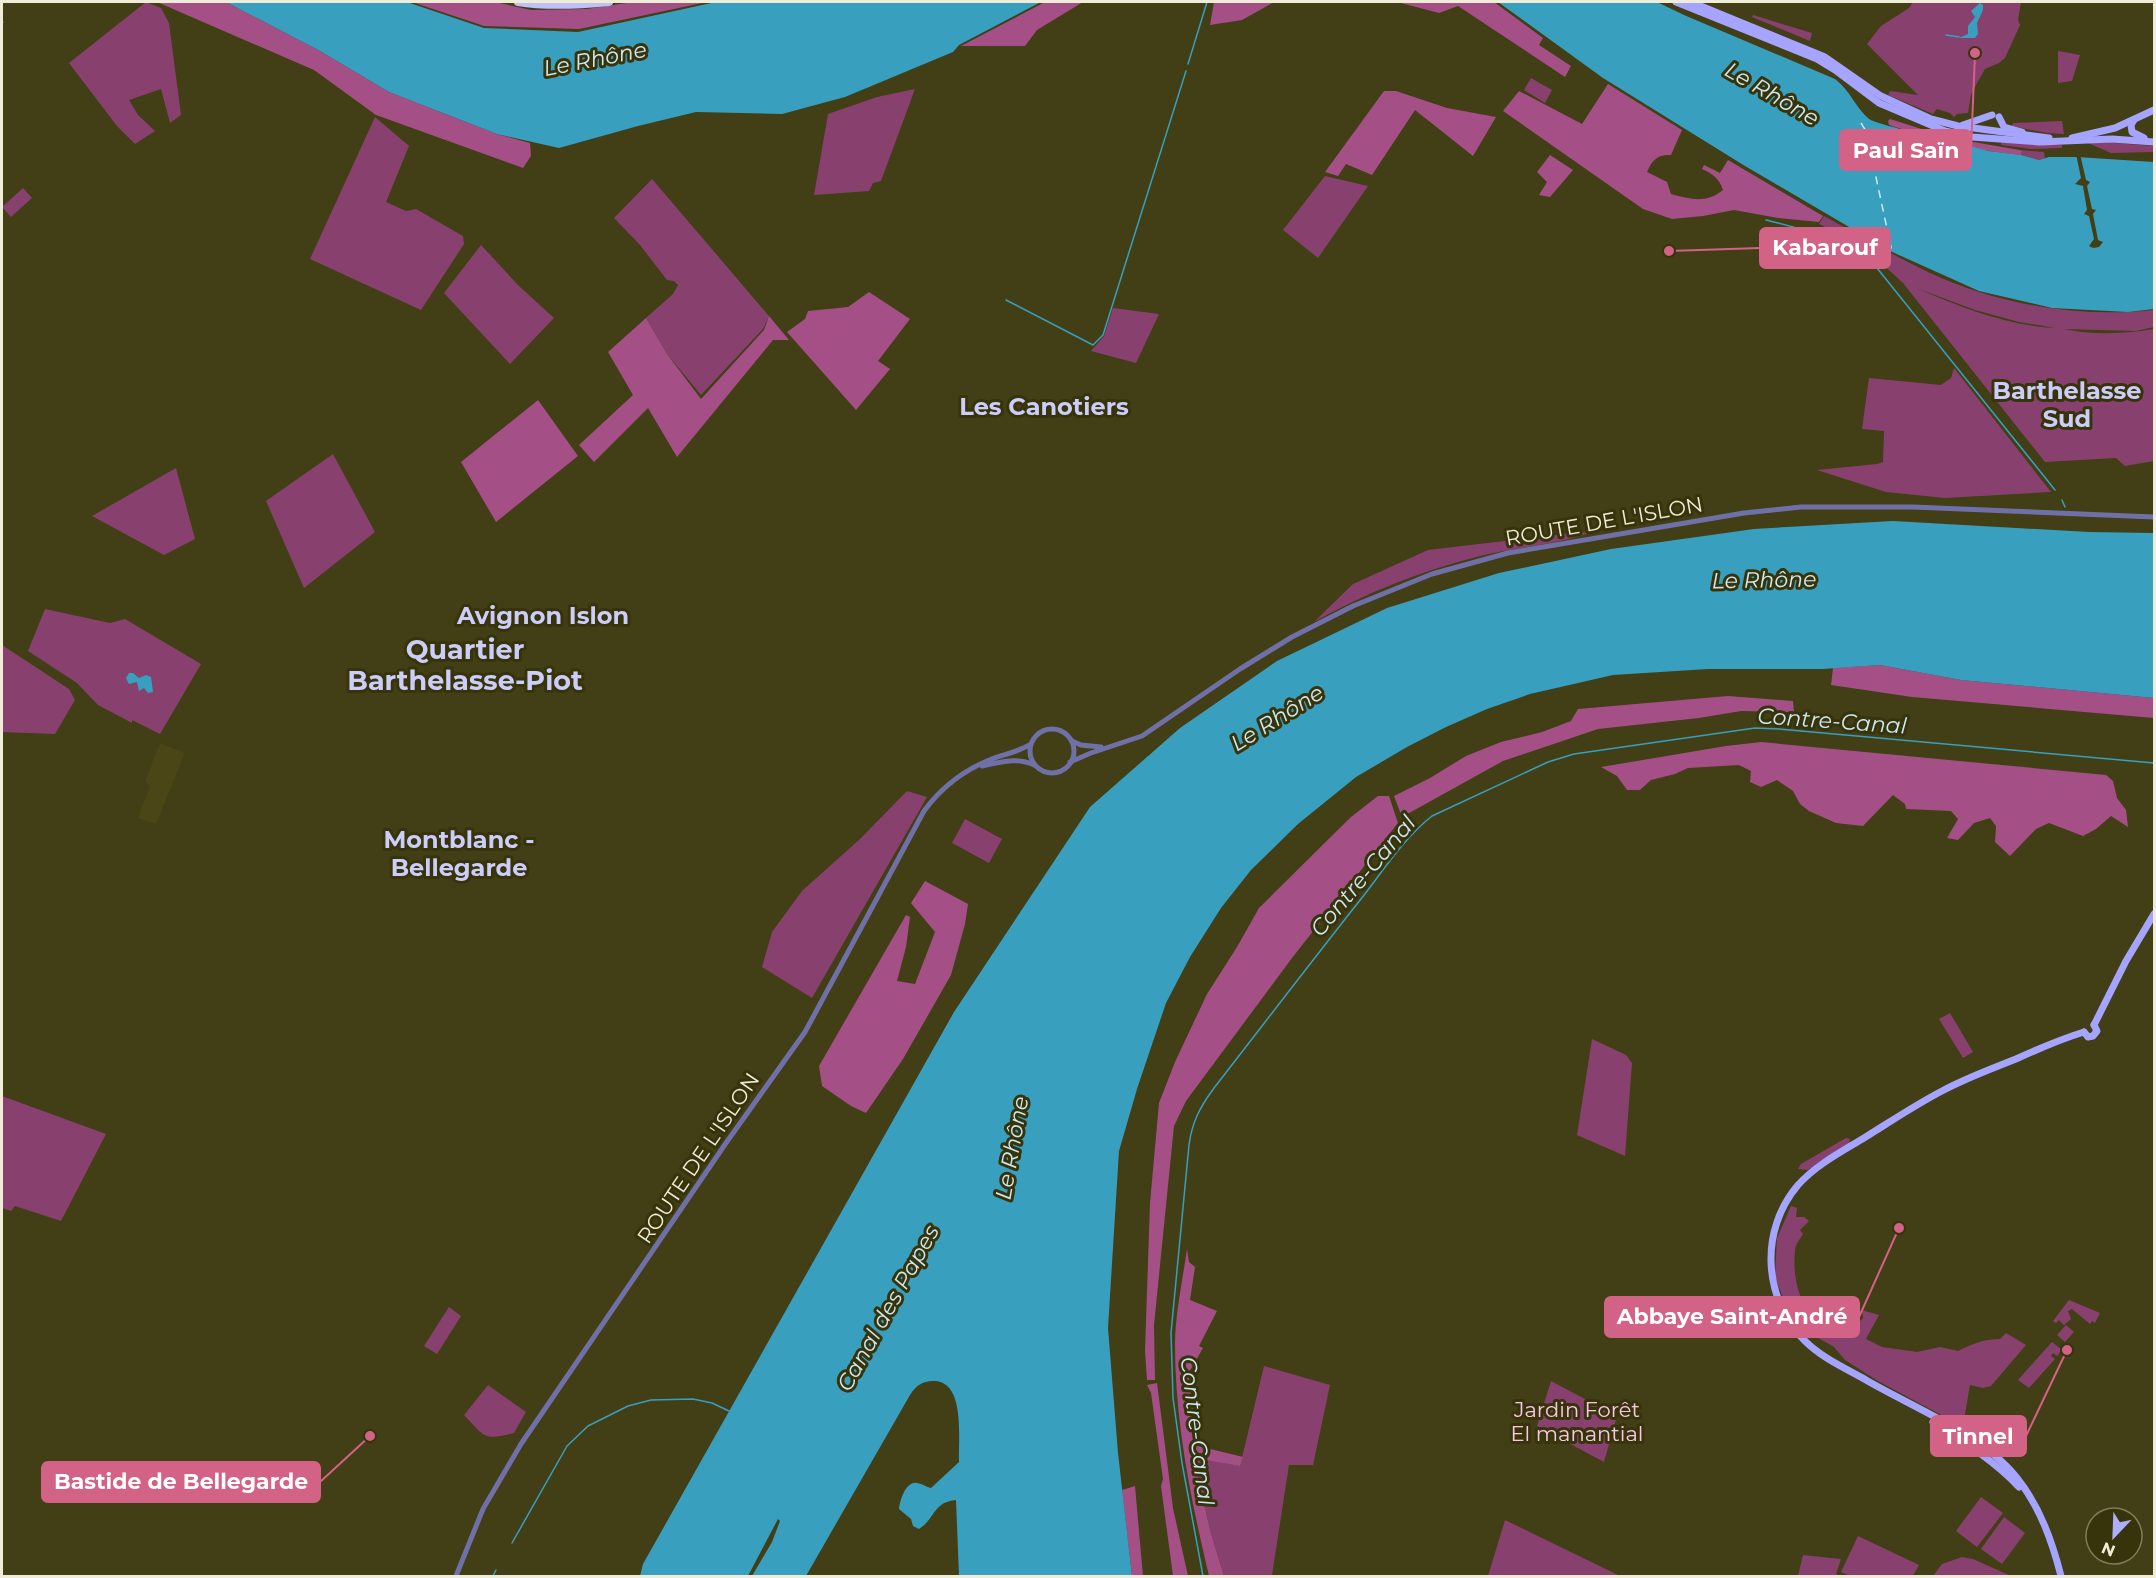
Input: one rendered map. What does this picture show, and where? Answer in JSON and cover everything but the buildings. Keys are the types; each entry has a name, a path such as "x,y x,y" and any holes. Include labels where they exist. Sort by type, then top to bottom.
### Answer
{"highway":[{"path":"518,2 562,5 609,2"}],"main road":[{"path":"1676,2 1817,59 1887,107 1945,131 1972,137 1998,139 2112,139 2154,142"},
{"path":"1691,2 1833,61 1870,90 1893,103 1931,119 1958,126 2070,140 2122,125 2154,110"},
{"path":"1972,137 1990,131 1996,116"},
{"path":"1958,126 1996,116"},
{"path":"1996,116 2006,128 2048,138"},
{"path":"2134,120 2131,130 2138,136"},
{"path":"2122,125 2129,134 2154,142"},
{"path":"1990,131 1998,139"},
{"path":"2060,1574 2050,1537 2016,1477 1984,1449 1945,1424 1828,1358 1807,1343 1786,1317 1773,1283 1771,1247 1776,1225 1793,1192 1814,1171 1940,1091 2084,1032 2088,1037 2093,1036 2097,1031 2094,1025 2126,961 2154,914"}],"street":[{"name":"ROUTE DE L'ISLON","path":"1070,762 1106,747 1142,736 1240,669 1353,606 1432,574 1508,553 1744,513 1801,507 1913,507 2154,517"},
{"path":"1050,729 1062,732 1071,740 1074,751 1064,770 1054,773 1047,772 1035,765 1030,751 1031,744 1041,732 1050,729"},
{"name":"ROUTE DE L'ISLON","path":"1071,740 1081,746 1106,747"},
{"name":"ROUTE DE L'ISLON","path":"456,1576 483,1509 521,1444 726,1143 805,1032 924,811 935,796 951,781 987,760 1012,754 1031,744"},
{"name":"ROUTE DE L'ISLON","path":"975,767 1013,760 1035,765"}],"shaded area":[{"path":"157,2 226,2 320,51 389,92 497,134 530,143 531,156 523,168 376,115 314,70"},
{"path":"412,2 495,2 531,10 587,9 633,2 707,2 579,29 484,26"},
{"path":"1045,2 1083,2 1037,30 1025,46 961,46"},
{"path":"1214,2 1274,2 1242,20 1210,25"},
{"path":"1397,2 1494,2 1543,38 1539,45 1571,66 1565,77 1458,6 1439,13"},
{"path":"1608,84 1682,130 1671,155 1656,159 1647,172 1667,182 1671,194 1704,199 1717,194 1723,190 1720,182 1702,169 1704,165 1720,173 1728,160 1823,216 1819,222 1734,210 1672,219 1643,209 1503,111 1519,91 1582,124"},
{"path":"1384,91 1396,91 1447,108 1496,117 1473,156 1415,110 1372,175 1346,164 1338,176 1325,172"},
{"path":"1890,119 1950,138 2020,150 2021,155 1954,144 1916,129 1911,132 1889,125"},
{"path":"1550,155 1573,170 1550,197 1539,195 1547,182 1537,172"},
{"path":"869,292 910,319 878,361 890,369 856,410 787,332 805,319 808,311 848,307"},
{"path":"769,316 789,340 773,340 677,457 648,408 594,462 579,445 633,395 608,352 646,318 667,354 701,399 764,330"},
{"path":"538,400 578,456 496,522 461,462"},
{"path":"1880,665 1961,680 2154,698 2154,718 1912,697 1831,685 1833,668"},
{"path":"1728,696 1793,701 1794,712 1741,711 1598,729 1503,761 1402,817 1394,796 1466,756 1501,742 1542,732 1571,721 1578,709"},
{"path":"1761,742 2106,775 2113,781 2117,798 2126,810 2128,827 2111,816 2096,829 2083,836 2049,823 2036,829 2010,856 1995,842 1996,826 1990,818 1974,823 1958,840 1947,838 1958,819 1951,811 1906,809 1905,804 1893,795 1863,826 1836,823 1809,811 1800,804 1793,791 1777,780 1761,787 1750,782 1751,771 1739,765 1688,768 1651,780 1640,790 1627,790 1617,776 1601,767"},
{"path":"160,743 185,753 156,824 138,818 150,786 146,779"},
{"path":"1378,796 1389,796 1398,823 1292,958 1186,1101 1174,1126 1154,1325 1155,1380 1147,1380 1145,1351 1150,1203 1159,1103 1175,1062 1207,994 1259,908 1351,817"},
{"path":"925,881 968,904 965,924 951,975 903,1059 866,1113 851,1106 822,1086 819,1066 906,915 910,917 906,947 897,981 915,984 935,932 911,903"},
{"path":"1187,1249 1189,1262 1195,1267 1190,1300 1217,1311 1199,1346 1203,1348 1188,1374 1198,1446 1243,1457 1240,1466 1194,1458 1210,1530 1224,1576 1209,1576 1190,1490 1181,1432 1175,1333"},
{"path":"1157,1383 1173,1508 1188,1576 1173,1576 1161,1486 1163,1479 1151,1393 1147,1385"},
{"path":"1135,1486 1143,1576 1132,1576 1122,1490"}],"green space":[{"path":"146,2 161,8 169,23 181,115 170,123 161,89 129,100 138,115 155,131 135,144 117,126 69,63"},
{"path":"1913,2 2021,2 2018,20 2020,25 2005,58 1985,69 1971,95 1968,113 1957,114 1954,117 1950,113 1937,109 1933,114 1888,95 1890,91 1918,95 1867,44 1881,26 1909,8"},
{"path":"1753,15 1812,33 1810,41 1752,17"},
{"path":"2058,51 2080,55 2072,81 2058,83"},
{"path":"1531,78 1552,90 1545,103 1524,90"},
{"path":"915,89 881,181 873,183 869,191 814,195 828,114 877,97"},
{"path":"375,117 409,146 386,202 406,211 416,209 463,236 464,244 421,310 310,259"},
{"path":"2062,121 2064,134 2012,126 2013,123"},
{"path":"2001,142 2062,145 2062,148 2031,149 2001,145"},
{"path":"2088,143 2154,146 2154,152 2111,153"},
{"path":"2020,150 2044,152 2045,158 2039,160 2021,155"},
{"path":"1325,176 1368,186 1318,258 1283,230"},
{"path":"652,179 769,316 763,329 701,395 667,354 646,318 673,294 678,285 674,281 667,280 640,245 614,218"},
{"path":"23,188 32,198 11,217 2,207"},
{"path":"1824,216 1930,273 1956,284 2011,301 2097,312 2154,310 2154,327 2136,331 2063,329 2109,333 2132,332 2154,329 2154,461 2125,466 2116,458 2045,462 1903,283 1867,250 1819,224","holes":["1919,289 1975,310 2019,322 2056,328 2003,320 1952,303"]},
{"path":"481,245 519,286 554,318 510,364 444,293"},
{"path":"1113,308 1159,314 1136,363 1091,351 1104,336"},
{"path":"1954,368 2051,492 1945,498 1886,492 1817,470 1883,462 1884,431 1862,429 1869,378 1941,385 1951,378"},
{"path":"333,454 375,532 304,588 266,501"},
{"path":"176,468 195,539 164,555 92,516"},
{"path":"1580,532 1589,533 1480,556 1437,568 1374,592 1314,622 1353,584 1428,550"},
{"path":"45,609 110,623 125,619 201,664 160,734 132,720 132,723 98,705 77,683 28,651"},
{"path":"2,645 69,689 75,700 55,734 2,732"},
{"path":"907,791 927,797 812,998 762,967 772,932 802,891 860,839"},
{"path":"965,819 1002,839 989,863 952,843"},
{"path":"1950,1013 1973,1052 1963,1058 1939,1019"},
{"path":"1592,1039 1626,1055 1632,1063 1625,1156 1577,1135"},
{"path":"2,1096 106,1134 61,1221 15,1206 11,1211 2,1208"},
{"path":"1846,1138 1850,1139 1849,1144 1808,1170 1798,1169 1801,1164"},
{"path":"1791,1206 1797,1208 1796,1217 1804,1217 1809,1221 1800,1230 1803,1234 1795,1249 1796,1282 1808,1312 1823,1326 1833,1330 1850,1331 1863,1318 1862,1310 1879,1315 1866,1339 1882,1347 1917,1352 1940,1347 1958,1351 1978,1342 2000,1339 2006,1333 2026,1345 1991,1386 1983,1388 1970,1385 1964,1420 1967,1424 1981,1425 1976,1432 1878,1381 1845,1360 1834,1347 1808,1332 1784,1301 1775,1276 1777,1238"},
{"path":"2069,1300 2100,1313 2095,1323 2092,1321 2090,1324 2072,1309 2068,1311 2071,1319 2064,1325 2059,1320 2056,1323 2053,1321"},
{"path":"449,1307 461,1316 437,1354 424,1346"},
{"path":"2066,1325 2074,1332 2065,1342 2057,1335"},
{"path":"2052,1342 2062,1350 2057,1356 2053,1353 2051,1356 2055,1359 2029,1388 2018,1380"},
{"path":"1264,1366 1330,1385 1313,1465 1289,1465 1272,1575 1224,1576 1210,1530 1194,1457 1240,1466"},
{"name":"Jardin Forêt El manantial","path":"1551,1381 1617,1416 1604,1462 1537,1426"},
{"path":"488,1385 526,1412 514,1433 490,1437 476,1428 464,1415"},
{"path":"1981,1497 2003,1513 1977,1547 1956,1531"},
{"path":"2004,1517 2025,1533 2002,1564 1981,1549"},
{"path":"1505,1520 1620,1576 1488,1576"},
{"path":"1858,1536 1919,1565 1913,1576 1850,1576 1841,1572"},
{"path":"1803,1555 1841,1559 1836,1574 1841,1576 1798,1576"},
{"path":"1962,1557 1973,1559 2011,1576 1933,1576 1942,1564"}],"water":[{"name":"Le Rhône","path":"226,2 407,2 484,28 578,32 716,2 1041,2 959,45 953,52 845,97 782,114 696,112 559,148 497,134 389,92 320,51"},
{"name":"Le Rhône","path":"1498,2 1657,2 1835,79 1845,88 1864,114 1877,122 1910,132 1916,129 1929,136 1989,151 2039,160 2049,157 2077,157 2154,162 2154,309 2128,312 2052,308 1979,291 1890,251 1745,166 1603,78"},
{"path":"1980,3 1983,5 1983,10 1977,23 1978,34 1975,38 1959,38 1968,34 1968,26 1975,17 1971,11"},
{"path":"1893,521 2089,532 2154,533 2154,698 1961,680 1880,665 1823,669 1708,669 1613,675 1530,694 1487,709 1407,747 1356,777 1298,824 1251,870 1221,908 1190,957 1166,1003 1119,1151 1108,1328 1118,1453 1132,1576 959,1576 956,1500 939,1507 919,1529 913,1526 911,1519 899,1509 902,1496 910,1485 917,1483 931,1488 959,1462 959,1426 955,1400 951,1390 944,1383 933,1381 920,1385 910,1395 806,1576 752,1576 772,1542 780,1521 778,1519 748,1576 640,1576 643,1564 954,1012 1090,807 1180,728 1277,661 1387,608 1499,573 1611,549 1754,529"},
{"path":"129,673 139,678 146,675 151,677 153,692 148,693 144,688 139,691 137,682 129,684 126,678"}],"pier":[{"path":"2076,154 2080,154 2086,180 2090,182 2087,186 2092,209 2096,210 2093,214 2098,240 2103,242 2099,247 2089,246 2094,239 2089,216 2084,214 2087,210 2083,186 2075,184 2081,178"}],"waterway":[{"path":"1188,64 1207,2"},
{"path":"1946,35 1959,37"},
{"path":"1006,300 1093,345 1103,335 1186,71"},
{"path":"1766,220 1825,237 1851,249 1877,268 2055,490"},
{"path":"2062,500 2065,507"},
{"name":"Contre-Canal","path":"1203,1576 1182,1463 1173,1398 1171,1333 1192,1129 1201,1108 1214,1088 1394,855 1432,816 1548,762 1574,754 1755,728 2154,763"},
{"name":"Contre-Canal","path":"512,1543 567,1446 588,1426 628,1406 651,1400 693,1399 712,1403 729,1411"},
{"name":"Contre-Canal","path":"493,1576 496,1570"}],"ferry route":[{"path":"1861,123 1866,131 1890,251"}],"place":[{"name":"Paul Saïn","path":"1975,53"},
{"name":"Kabarouf","path":"1669,251"},
{"name":"Abbaye Saint-André","path":"1899,1228"},
{"name":"Tinnel","path":"2067,1350"},
{"name":"Bastide de Bellegarde","path":"370,1436"}],"district":[{"name":"Barthelasse Sud","path":"2067,404"},
{"name":"Les Canotiers","path":"1044,406"},
{"name":"Avignon Islon","path":"543,615"},
{"name":"Quartier Barthelasse-Piot","path":"465,664"},
{"name":"Montblanc - Bellegarde","path":"459,853"}],"water label":[{"name":"Canal des Papes","path":"888,1308"}]}
